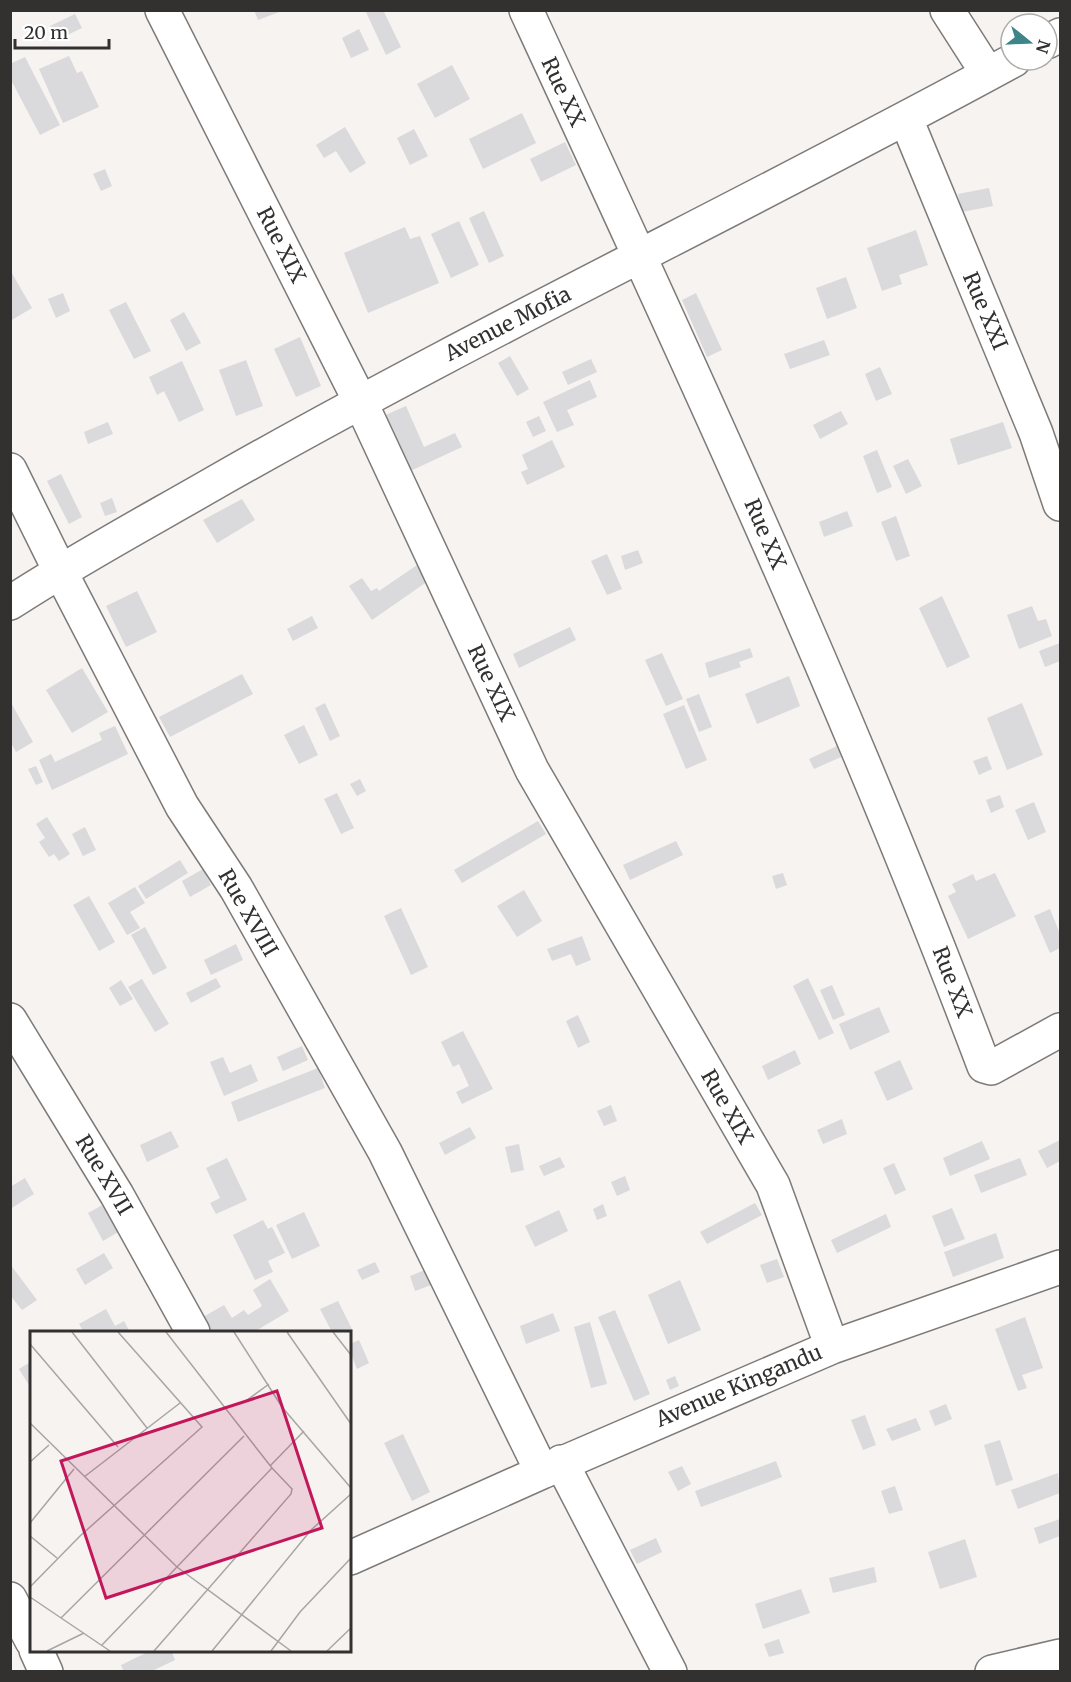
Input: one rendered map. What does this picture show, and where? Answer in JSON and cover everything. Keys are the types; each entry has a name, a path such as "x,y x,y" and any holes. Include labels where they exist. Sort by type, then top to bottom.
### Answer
{"street":[{"name":"Rue XIX","path":"162,10 360,400 532,770 773,1185 832,1347"},
{"name":"Rue XX","path":"526,10 736,466 948,970 984,1066 991,1068 1060,1030"},
{"path":"947,10 999,65"},
{"name":"Avenue Mofia","path":"10,603 360,400 906,119 999,68"},
{"name":"Rue XXI","path":"906,119 1048,429 1060,504"},
{"name":"Rue XVIII","path":"10,470 60,572 182,806 236,888 385,1152 486,1355 551,1467"},
{"name":"Rue XVII","path":"10,1020 117,1195 192,1331"},
{"name":"Avenue Kingandu","path":"351,1558 551,1467 832,1347 1060,1268"},
{"path":"551,1467 670,1671"},
{"path":"10,1599 30,1637"},
{"path":"37,1652 46,1671"},
{"path":"992,1671 1060,1656"}],"building":[{"path":"254,10 282,10 282,11 258,20"},
{"path":"365,10 383,10 401,47 386,55"},
{"path":"75,14 82,28 57,40 50,26"},
{"path":"359,29 369,50 351,58 342,38"},
{"path":"69,56 77,73 82,71 99,107 63,123 39,69"},
{"path":"25,57 60,125 40,135 10,78 10,64"},
{"path":"452,65 470,99 435,118 417,84"},
{"path":"522,113 536,143 483,169 469,139"},
{"path":"345,127 366,163 350,173 336,151 324,158 316,145"},
{"path":"414,129 428,156 410,165 397,138"},
{"path":"565,142 576,165 541,182 530,159"},
{"path":"105,169 112,186 101,191 93,174"},
{"path":"989,188 993,206 962,212 958,194"},
{"path":"484,211 504,256 489,263 469,218"},
{"path":"459,221 479,265 451,278 431,234"},
{"path":"405,227 410,239 420,236 439,283 368,313 344,253"},
{"path":"916,230 928,265 899,275 902,284 882,291 867,248"},
{"path":"10,270 32,308 10,321"},
{"path":"846,277 857,308 827,319 816,288"},
{"path":"63,293 70,311 56,318 48,299"},
{"path":"696,293 722,350 707,357 682,300"},
{"path":"126,302 151,351 134,359 109,310"},
{"path":"184,312 201,343 186,351 170,320"},
{"path":"300,337 321,386 296,397 274,349"},
{"path":"824,340 830,355 790,369 784,354"},
{"path":"510,356 529,389 517,396 498,363"},
{"path":"591,359 597,372 568,385 562,372"},
{"path":"246,360 263,406 236,416 219,370"},
{"path":"182,361 204,410 179,422 164,391 157,395 149,377"},
{"path":"880,367 892,394 876,401 865,374"},
{"path":"590,380 597,397 567,410 574,425 557,432 543,402"},
{"path":"406,406 424,447 455,433 462,447 406,473 381,417"},
{"path":"841,411 848,424 820,439 813,425"},
{"path":"539,416 546,431 533,437 526,422"},
{"path":"108,422 113,434 88,444 84,432"},
{"path":"1003,422 1012,448 958,465 950,439"},
{"path":"552,440 565,467 527,485 521,472 528,469 522,455"},
{"path":"877,450 892,487 877,493 863,456"},
{"path":"908,459 922,486 906,494 893,466"},
{"path":"61,474 82,517 69,524 47,481"},
{"path":"112,498 117,512 105,516 100,503"},
{"path":"242,499 255,520 217,543 203,520"},
{"path":"847,511 853,526 824,537 819,522"},
{"path":"896,516 910,556 896,561 881,522"},
{"path":"638,550 643,563 625,570 621,556"},
{"path":"607,554 622,589 607,595 591,561"},
{"path":"420,563 431,579 372,620 349,586 362,578 371,591 377,588 379,591"},
{"path":"137,591 157,632 126,647 106,606"},
{"path":"942,596 970,657 947,668 919,608"},
{"path":"1032,606 1038,621 1046,619 1052,636 1019,649 1007,615"},
{"path":"312,616 318,628 293,641 287,629"},
{"path":"570,627 576,640 519,668 513,654"},
{"path":"1060,643 1060,661 1045,667 1039,651"},
{"path":"750,648 753,657 739,662 741,667 709,678 705,663"},
{"path":"662,653 683,699 666,706 645,660"},
{"path":"82,668 108,712 72,733 46,690"},
{"path":"242,674 253,694 170,737 159,717"},
{"path":"789,676 800,706 757,724 745,694"},
{"path":"699,694 712,727 699,732 686,699"},
{"path":"10,701 33,742 16,752 10,741"},
{"path":"325,703 340,736 330,741 315,708"},
{"path":"1022,703 1043,755 1007,770 987,718"},
{"path":"684,705 707,760 686,769 663,714"},
{"path":"304,725 318,755 299,764 284,735"},
{"path":"115,726 128,754 52,790 39,760 51,754 55,762 102,740 99,733"},
{"path":"837,746 841,757 814,769 809,759"},
{"path":"987,756 992,769 979,775 973,761"},
{"path":"36,766 43,782 36,785 28,769"},
{"path":"360,779 366,791 357,796 350,784"},
{"path":"337,793 354,828 341,834 324,799"},
{"path":"1000,795 1004,807 991,813 986,800"},
{"path":"1034,802 1046,832 1028,840 1015,810"},
{"path":"47,817 70,854 59,861 54,854 49,857 39,842 45,838 36,824"},
{"path":"538,821 546,834 462,883 454,870"},
{"path":"85,827 96,850 83,856 72,834"},
{"path":"676,841 683,855 630,880 623,865"},
{"path":"180,860 188,873 146,899 138,886"},
{"path":"203,869 211,885 190,897 182,881"},
{"path":"783,873 787,885 776,889 772,876"},
{"path":"995,873 1016,916 968,939 948,896 956,892 952,884 973,874 976,881"},
{"path":"135,887 145,903 130,912 140,928 127,935 108,903"},
{"path":"524,890 542,921 517,937 497,906"},
{"path":"89,896 115,942 99,951 73,905"},
{"path":"401,908 428,967 411,975 384,916"},
{"path":"1050,909 1060,934 1060,948 1050,953 1034,916"},
{"path":"145,927 167,968 153,975 131,935"},
{"path":"582,936 591,960 576,966 571,954 552,961 547,949"},
{"path":"236,944 243,960 211,975 204,960"},
{"path":"216,978 221,987 191,1003 186,993"},
{"path":"808,978 834,1033 819,1040 793,986"},
{"path":"142,979 169,1024 155,1032 128,987"},
{"path":"121,980 133,999 120,1006 109,988"},
{"path":"832,985 845,1015 833,1020 820,990"},
{"path":"879,1007 890,1032 850,1050 839,1024"},
{"path":"578,1015 590,1042 578,1048 566,1021"},
{"path":"463,1031 493,1089 462,1104 456,1092 469,1086 459,1064 453,1067 441,1042"},
{"path":"302,1046 308,1060 283,1071 277,1057"},
{"path":"795,1050 801,1064 768,1080 762,1066"},
{"path":"223,1057 230,1073 251,1064 258,1081 224,1096 210,1062"},
{"path":"900,1060 913,1089 887,1101 874,1072"},
{"path":"318,1068 325,1088 238,1122 231,1102"},
{"path":"611,1105 617,1121 604,1126 597,1111"},
{"path":"842,1119 847,1134 823,1144 817,1130"},
{"path":"470,1127 476,1138 445,1155 439,1143"},
{"path":"171,1131 179,1147 147,1162 140,1145"},
{"path":"1060,1140 1060,1161 1047,1168 1038,1151"},
{"path":"982,1141 990,1159 950,1176 943,1158"},
{"path":"519,1144 524,1170 511,1173 505,1147"},
{"path":"560,1157 565,1167 544,1176 539,1166"},
{"path":"227,1158 247,1200 216,1214 210,1203 220,1198 206,1168"},
{"path":"1020,1158 1027,1175 981,1193 974,1175"},
{"path":"894,1163 906,1190 895,1195 883,1168"},
{"path":"625,1176 630,1190 617,1196 611,1182"},
{"path":"25,1178 34,1194 10,1209 10,1187"},
{"path":"755,1203 762,1215 707,1244 700,1232"},
{"path":"104,1204 120,1231 103,1241 88,1213"},
{"path":"603,1204 607,1216 597,1220 593,1209"},
{"path":"952,1208 965,1239 944,1247 932,1216"},
{"path":"559,1210 568,1231 535,1247 525,1226"},
{"path":"304,1212 320,1246 292,1259 276,1225"},
{"path":"886,1214 891,1227 837,1253 831,1240"},
{"path":"263,1220 268,1229 272,1227 285,1253 268,1261 273,1272 255,1280 233,1235"},
{"path":"996,1233 1004,1258 953,1277 944,1252"},
{"path":"104,1253 113,1268 85,1285 76,1269"},
{"path":"777,1259 784,1277 767,1283 760,1265"},
{"path":"375,1262 380,1272 362,1280 357,1270"},
{"path":"10,1264 37,1300 22,1310 10,1295"},
{"path":"425,1270 431,1285 415,1291 410,1276"},
{"path":"270,1279 289,1311 256,1331 210,1331 203,1317 224,1305 232,1318 244,1310 248,1315 262,1306 253,1290"},
{"path":"680,1280 701,1330 668,1344 648,1295"},
{"path":"338,1301 353,1331 331,1331 320,1309"},
{"path":"106,1309 115,1326 124,1321 129,1331 83,1331 79,1324"},
{"path":"615,1310 650,1394 634,1401 598,1317"},
{"path":"553,1313 560,1331 526,1344 520,1326"},
{"path":"1025,1317 1043,1368 1022,1375 1027,1388 1018,1391 995,1329"},
{"path":"590,1322 607,1384 591,1388 574,1327"},
{"path":"359,1340 369,1363 357,1369 351,1354 351,1344"},
{"path":"30,1362 30,1387 19,1369"},
{"path":"675,1376 679,1386 670,1390 666,1380"},
{"path":"946,1404 952,1419 935,1426 929,1411"},
{"path":"865,1415 876,1445 863,1450 851,1420"},
{"path":"916,1418 921,1430 892,1441 886,1429"},
{"path":"403,1434 430,1492 412,1501 384,1443"},
{"path":"1000,1440 1013,1480 996,1486 984,1445"},
{"path":"776,1461 782,1477 701,1507 695,1491"},
{"path":"682,1466 691,1484 678,1491 668,1472"},
{"path":"1058,1473 1060,1493 1018,1509 1011,1490"},
{"path":"895,1486 903,1510 889,1514 881,1491"},
{"path":"1060,1519 1060,1536 1039,1544 1034,1528"},
{"path":"656,1538 662,1552 637,1564 630,1550"},
{"path":"965,1539 977,1577 940,1589 928,1552"},
{"path":"874,1567 877,1582 833,1593 829,1578"},
{"path":"801,1589 810,1613 763,1629 755,1604"},
{"path":"779,1639 784,1653 769,1657 764,1644"},
{"path":"148,1652 172,1652 175,1660 150,1672 124,1672 121,1665"}]}
